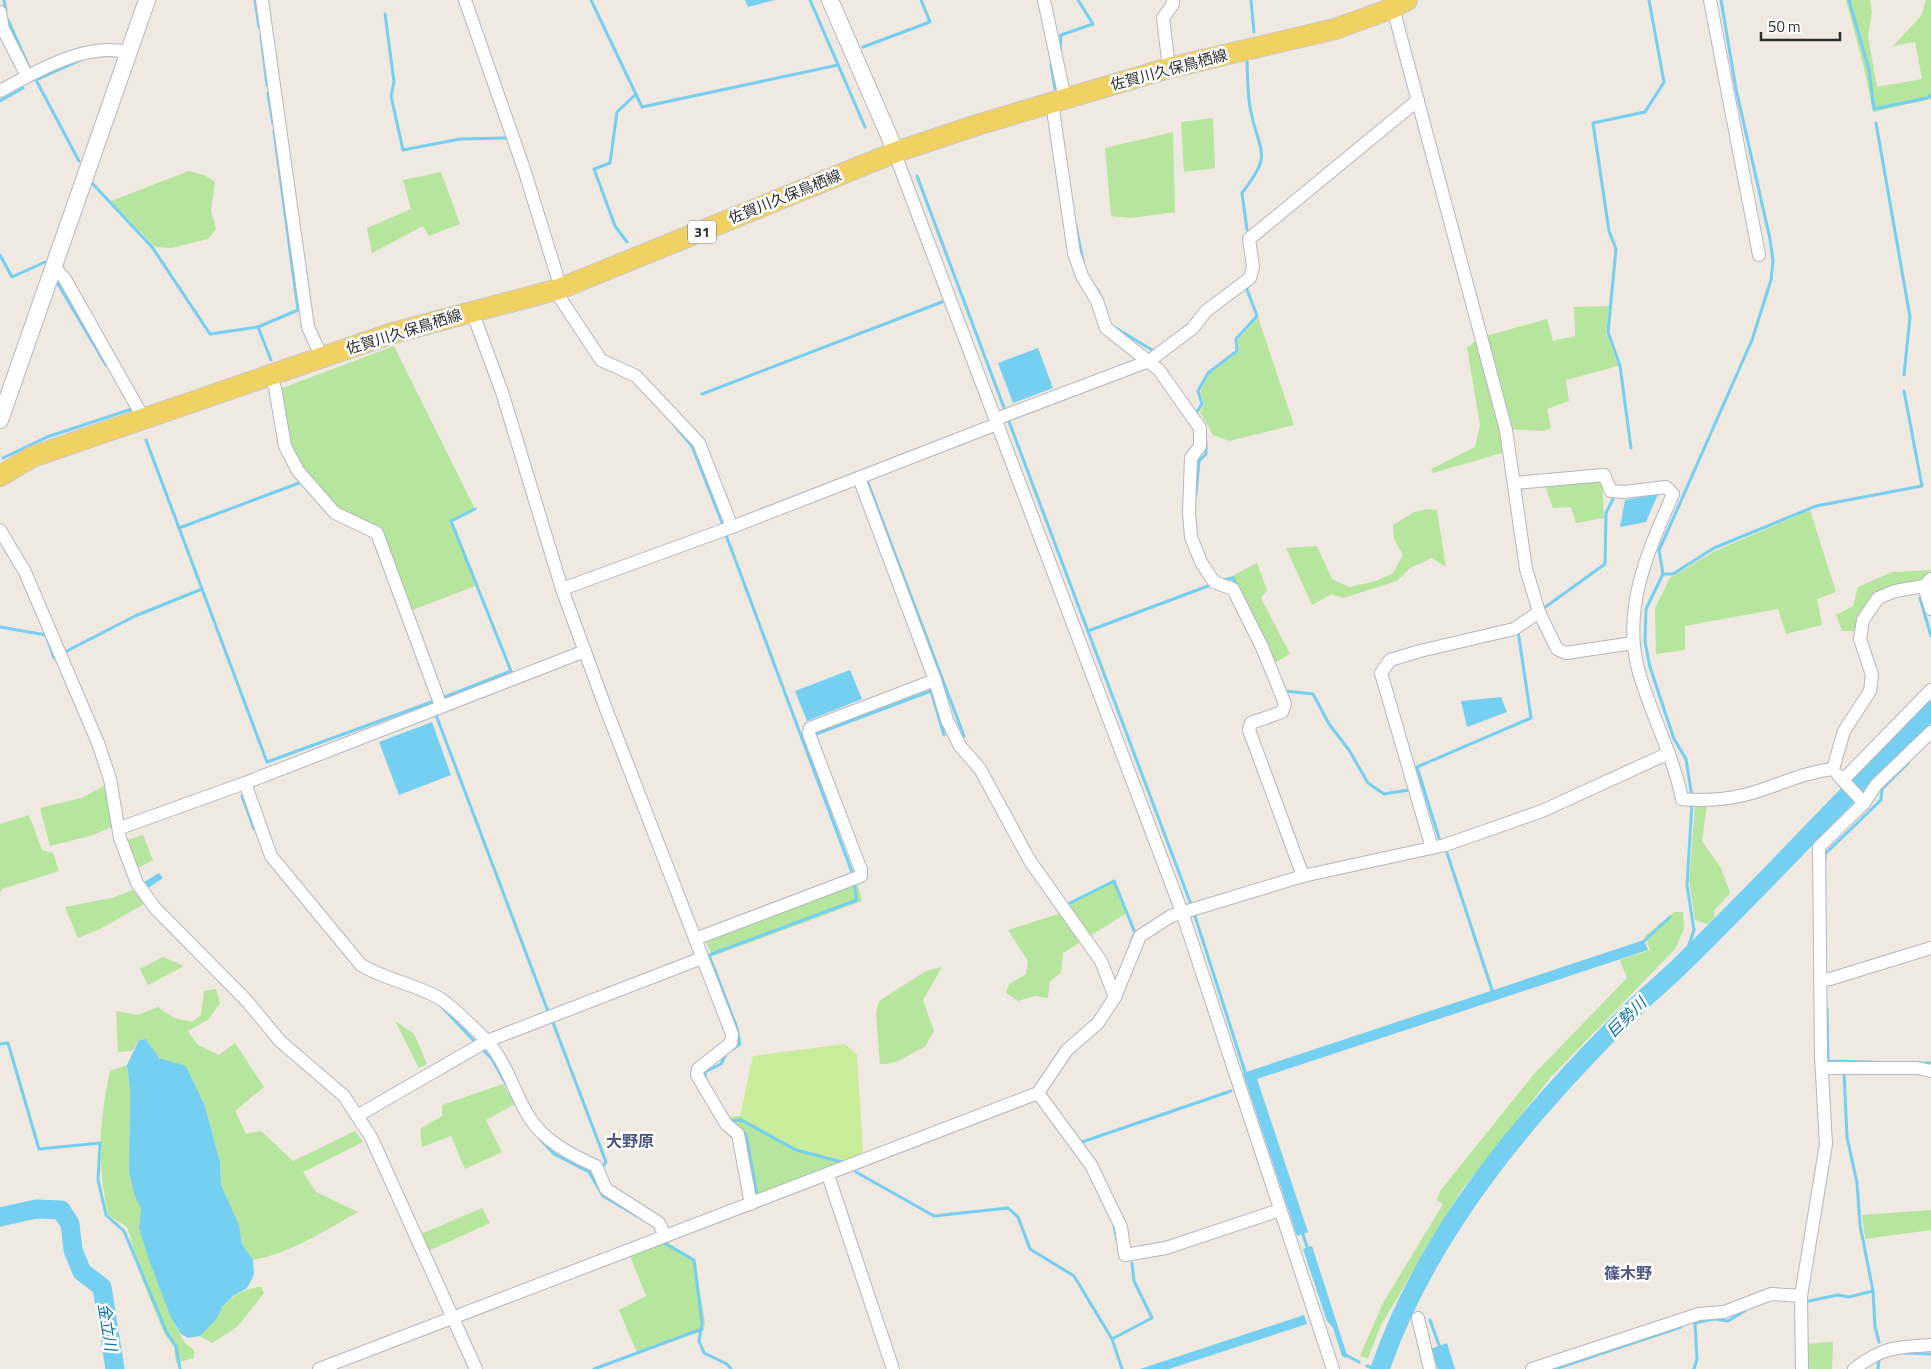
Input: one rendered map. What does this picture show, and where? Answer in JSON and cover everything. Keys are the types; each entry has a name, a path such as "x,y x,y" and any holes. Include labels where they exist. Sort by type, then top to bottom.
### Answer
{"main road":[{"name":"佐賀川久保鳥栖線","path":"0,476 32,457 393,333 559,289 896,152 1169,68 1335,30 1400,4"}],"street":[{"path":"0,420 147,0"},
{"path":"262,0 308,327 322,358"},
{"path":"465,0 524,169 558,279 560,298 601,360 636,376 699,444 732,527"},
{"path":"830,0 896,152 898,162 1182,912 1333,1369"},
{"path":"1044,0 1058,101 1074,253 1082,276 1097,301 1106,328 1159,370 1200,428 1200,446 1192,458 1189,512 1191,537 1197,553 1214,582 1233,589 1262,647 1285,704 1282,712 1251,723 1249,730 1303,876"},
{"path":"1169,68 1163,18 1173,4 1173,0"},
{"path":"1710,0 1759,255"},
{"path":"1400,4 1418,100 1506,430 1526,568 1539,612 1557,649 1566,653 1633,643"},
{"path":"0,12 3,29 27,76"},
{"path":"0,91 27,76 80,54 99,50 120,50 129,53"},
{"path":"562,589 859,478 996,422 1013,413 1149,361 1193,328 1206,311 1250,278 1253,267 1249,239 1418,100"},
{"path":"54,267 65,279 144,419"},
{"path":"472,311 502,392 562,589 732,1034 731,1043 698,1070 697,1075 726,1124 738,1134 751,1204"},
{"path":"270,376 275,388 285,446 298,471 335,513 377,533 439,701"},
{"path":"1514,483 1604,475 1610,491 1624,492 1666,487 1673,494 1646,556 1635,596 1633,643 1638,670 1669,753 1682,799 1717,800 1748,794 1809,772 1833,768"},
{"path":"859,478 935,680 947,720 960,746 980,769 1030,861 1101,962 1115,997"},
{"path":"0,530 25,572 66,673 98,743 110,779 120,828 120,838 134,875 155,908 246,1000 280,1041 344,1096 371,1137 476,1369"},
{"path":"1833,768 1844,731 1870,691 1872,675 1860,639 1863,620 1878,598 1895,591 1927,583 1931,609"},
{"path":"1432,848 1381,672 1390,660 1514,629 1539,612"},
{"path":"120,828 245,783 439,701 585,651"},
{"path":"695,939 861,876 861,870 809,734 810,728 935,680"},
{"path":"1843,780 1931,690"},
{"path":"1802,1369 1802,1296 1826,1144 1822,1068 1819,847 1864,802 1876,785 1931,732"},
{"path":"319,1369 1038,1093 1067,1050 1098,1023 1115,997 1140,936 1182,912 1303,876 1432,848 1542,811 1669,753"},
{"path":"1833,768 1864,802"},
{"path":"245,783 271,856 362,965 374,972 439,998 486,1041 499,1056 530,1118 545,1136 572,1155 596,1166 606,1189 659,1223 665,1236"},
{"path":"1820,980 1830,979 1931,948"},
{"path":"357,1116 486,1041 702,958"},
{"path":"1822,1068 1917,1068 1931,1071"},
{"path":"1038,1093 1091,1165 1121,1227 1124,1255 1166,1248 1280,1210"},
{"path":"828,1175 892,1369"},
{"path":"1532,1369 1699,1314 1724,1312 1771,1294 1802,1296"},
{"path":"1418,1318 1430,1369"},
{"path":"1854,1369 1870,1356 1892,1347 1931,1345"}],"green space":[{"path":"1846,0 1870,0 1872,12 1868,36 1877,87 1922,79 1915,42 1893,46 1921,16 1926,0 1931,0 1931,99 1873,112 1865,72"},
{"path":"1213,118 1215,168 1184,172 1181,122"},
{"path":"1173,132 1175,212 1131,218 1111,216 1105,148"},
{"path":"189,171 206,176 215,182 211,210 216,229 208,239 171,248 155,247 111,201"},
{"path":"441,172 460,224 429,236 423,226 372,253 367,228 411,209 403,180"},
{"path":"1609,306 1606,332 1618,366 1566,380 1569,401 1547,409 1551,428 1544,431 1503,429 1505,452 1433,473 1431,469 1475,447 1480,425 1467,348 1479,338 1547,319 1553,341 1575,336 1574,307"},
{"path":"1258,317 1294,425 1229,441 1213,435 1200,412 1204,404 1200,392 1209,374 1239,352 1237,341"},
{"path":"394,346 475,509 452,521 478,585 410,611 378,529 337,511 302,470 289,445 282,388"},
{"path":"1602,478 1604,518 1576,523 1571,507 1553,508 1545,486"},
{"path":"1427,509 1437,510 1446,567 1432,558 1410,568 1397,581 1343,598 1331,594 1312,605 1286,548 1317,546 1332,579 1349,587 1376,581 1393,573 1403,555 1394,539 1393,525 1414,512"},
{"path":"1810,510 1836,592 1817,599 1822,625 1786,634 1778,609 1685,626 1685,650 1656,654 1655,608 1670,578 1715,551"},
{"path":"1257,563 1267,590 1261,598 1290,654 1273,664 1230,577"},
{"path":"1931,570 1922,582 1870,600 1854,631 1842,631 1836,615 1853,606 1858,587 1892,572"},
{"path":"104,786 115,826 90,836 50,846 40,808 81,798"},
{"path":"1695,805 1707,805 1702,841 1721,868 1730,893 1714,911 1715,917 1708,924 1695,920 1689,881"},
{"path":"29,815 42,850 53,853 59,871 2,889 0,893 0,824"},
{"path":"143,835 153,860 138,868 127,840"},
{"path":"1114,880 1128,912 1063,953 1061,973 1050,981 1048,998 1035,996 1018,1001 1006,993 1009,984 1026,974 1028,961 1008,930 1058,914 1084,895"},
{"path":"857,882 862,901 713,956 704,939"},
{"path":"133,890 144,904 100,929 78,938 65,907 112,898"},
{"path":"1674,912 1683,912 1684,929 1675,949 1551,1077 1461,1191 1381,1325 1368,1358 1360,1356 1383,1303 1443,1204 1437,1200 1440,1191 1534,1074 1627,978 1620,960 1650,950 1645,936"},
{"path":"163,957 184,966 148,985 140,969"},
{"path":"942,967 923,1000 934,1031 925,1047 893,1063 880,1064 876,1014 879,1001 926,971"},
{"path":"216,989 220,1003 209,1019 188,1031 198,1045 219,1055 235,1043 264,1087 235,1111 246,1134 261,1131 293,1161 355,1131 363,1142 303,1172 316,1192 358,1212 294,1247 253,1260 242,1244 239,1225 221,1185 220,1162 205,1106 186,1067 159,1058 146,1039 139,1040 132,1051 118,1052 116,1011 138,1015 158,1007 174,1018 192,1022 201,1015 204,991"},
{"path":"395,1021 414,1034 427,1064 419,1068"},
{"path":"845,1044 857,1055 863,1155 845,1162 796,1148 740,1116 753,1056"},
{"path":"127,1065 130,1091 129,1172 134,1194 142,1209 139,1228 171,1318 185,1343 194,1350 194,1358 176,1363 174,1347 164,1333 143,1281 127,1227 108,1215 104,1196 101,1143 106,1090 110,1071"},
{"path":"503,1084 515,1104 486,1120 502,1152 465,1169 451,1136 422,1147 420,1129 442,1116 442,1105"},
{"path":"740,1116 796,1148 845,1162 755,1197 743,1135 730,1117"},
{"path":"482,1208 490,1223 428,1251 421,1234"},
{"path":"1931,1210 1931,1230 1865,1239 1862,1215"},
{"path":"665,1241 695,1259 705,1323 703,1331 637,1353 619,1310 646,1296 629,1253"},
{"path":"261,1287 264,1293 238,1326 212,1343 200,1336 219,1311 232,1298 240,1292"},
{"path":"1833,1342 1832,1369 1804,1369 1804,1344"}],"water":[{"path":"745,0 775,0 748,7"},
{"path":"1038,348 1053,388 1013,403 998,363"},
{"path":"1658,494 1646,522 1620,527 1625,500"},
{"path":"850,670 862,699 807,721 795,691"},
{"path":"1501,697 1507,712 1467,727 1461,701"},
{"path":"432,722 451,775 399,795 379,742"},
{"path":"159,873 163,878 148,888 144,882"},
{"path":"1644,940 1648,950 1257,1079 1308,1232 1297,1236 1243,1073"},
{"path":"146,1039 159,1058 186,1066 205,1106 220,1162 221,1185 239,1225 242,1244 253,1260 254,1275 247,1288 233,1296 222,1307 217,1318 200,1336 188,1338 181,1334 171,1318 149,1260 139,1228 141,1209 134,1194 129,1172 130,1091 127,1065 139,1040"},
{"path":"1312,1246 1347,1355 1346,1358 1342,1356 1333,1328 1327,1321 1303,1249"},
{"path":"1304,1315 1307,1324 1169,1369 1140,1369"},
{"path":"1447,1343 1455,1369 1438,1369 1431,1349"}],"waterway":[{"path":"4,0 6,12"},
{"path":"255,0 259,27"},
{"path":"591,0 642,107 838,65"},
{"path":"810,0 865,127"},
{"path":"863,47 930,22 921,0"},
{"path":"1060,52 1061,35 1093,24 1078,0"},
{"path":"1251,0 1254,32"},
{"path":"1631,448 1620,366 1608,332 1616,249 1609,231 1593,123 1645,112 1664,82 1649,0"},
{"path":"1692,797 1686,759 1674,739 1650,667 1645,642 1646,609 1663,574 1659,550 1752,340 1771,280 1773,261 1770,239 1736,89 1721,0"},
{"path":"1849,0 1869,70 1874,109 1927,98 1931,95"},
{"path":"385,14 394,82 391,96 403,150 460,139 505,138"},
{"path":"8,20 30,69"},
{"path":"261,36 267,85"},
{"path":"79,161 36,80 83,59"},
{"path":"1247,62 1250,106 1262,154 1258,170 1242,193 1247,230"},
{"path":"1051,64 1055,89"},
{"path":"0,101 23,88"},
{"path":"268,93 273,124"},
{"path":"627,242 615,226 594,169 610,163 617,112 636,94"},
{"path":"1876,123 1910,317 1904,375"},
{"path":"271,360 258,327 298,310 274,131"},
{"path":"917,176 1006,413"},
{"path":"92,183 152,247 210,334 258,327"},
{"path":"1076,226 1083,261"},
{"path":"0,255 12,277 45,262"},
{"path":"58,284 106,365"},
{"path":"1196,413 1202,404 1198,391 1208,373 1237,351 1236,339 1257,316 1246,287"},
{"path":"1097,289 1103,301"},
{"path":"702,394 942,302"},
{"path":"1114,327 1152,350"},
{"path":"1663,574 1673,574 1714,548 1816,506 1922,486 1904,391"},
{"path":"3,458 47,437 132,409"},
{"path":"1008,419 1192,907"},
{"path":"675,426 692,446 723,525"},
{"path":"146,440 267,762 437,700"},
{"path":"1196,494 1199,461 1206,454 1206,443"},
{"path":"179,528 299,483"},
{"path":"868,483 964,736"},
{"path":"1544,608 1605,564 1606,513 1615,495"},
{"path":"442,698 511,671 451,521 475,509"},
{"path":"726,535 853,875"},
{"path":"1223,580 1233,578 1238,588"},
{"path":"1088,631 1208,586"},
{"path":"63,653 135,616 202,589"},
{"path":"1920,598 1931,636"},
{"path":"0,627 46,635 54,658 57,656"},
{"path":"1439,838 1417,767 1531,718 1518,631"},
{"path":"816,734 931,691 944,735"},
{"path":"1285,691 1313,694 1329,724 1349,750 1368,783 1384,794 1409,790"},
{"name":"巨勢川","path":"1380,1369 1401,1317 1426,1268 1454,1220 1520,1131 1594,1048 1715,931 1931,710"},
{"path":"436,715 549,1014"},
{"path":"1825,860 1825,854 1881,800 1882,789 1908,763"},
{"path":"242,796 254,829"},
{"path":"1683,963 1694,930 1687,885 1692,803"},
{"path":"1447,853 1493,993"},
{"path":"1070,903 1114,881 1135,933 1131,942"},
{"path":"733,1049 740,1044 737,1028 709,955 857,900 854,883"},
{"path":"1194,913 1245,1072 1248,1075"},
{"path":"1643,942 1670,917"},
{"path":"440,1005 475,1042"},
{"path":"1827,1009 1828,1061 1872,1062"},
{"path":"552,1020 606,1162 602,1167"},
{"path":"0,1044 8,1043 39,1149 100,1143 98,1180 106,1215 124,1231 167,1333 176,1346 180,1369"},
{"path":"483,1050 492,1059 507,1086"},
{"path":"706,1080 705,1072 721,1064 726,1054"},
{"path":"1918,1063 1931,1063"},
{"path":"1844,1073 1847,1137 1857,1183 1860,1225 1873,1291 1875,1327 1879,1342"},
{"path":"1079,1143 1231,1091"},
{"path":"731,1121 741,1120 796,1150 842,1162"},
{"path":"742,1131 746,1135 757,1194"},
{"path":"541,1140 554,1154 589,1172 603,1196 637,1216"},
{"path":"856,1172 934,1216 1008,1208 1018,1217 1030,1249 1074,1276 1112,1339"},
{"name":"金立川","path":"0,1217 36,1209 61,1210 70,1224 73,1250 82,1272 102,1287 115,1369"},
{"path":"1114,1226 1117,1240"},
{"path":"1302,1232 1309,1252"},
{"path":"664,1243 694,1260 702,1323 699,1341 704,1353 727,1364 731,1369"},
{"path":"1122,1369 1112,1339 1152,1318 1134,1281 1132,1263"},
{"path":"1809,1301 1838,1295 1849,1297 1873,1291"},
{"path":"1694,1369 1697,1359 1695,1323 1714,1319 1728,1321 1746,1310"},
{"path":"1430,1320 1440,1348"},
{"path":"1555,1369 1681,1327"},
{"path":"594,1369 702,1329"},
{"path":"1904,1353 1931,1354"},
{"path":"1344,1354 1359,1362"},
{"path":"1878,1369 1879,1359"},
{"path":"1367,1366 1375,1369"}],"district":[{"name":"大野原","path":"630,1141"},
{"name":"篠木野","path":"1628,1273"}]}
